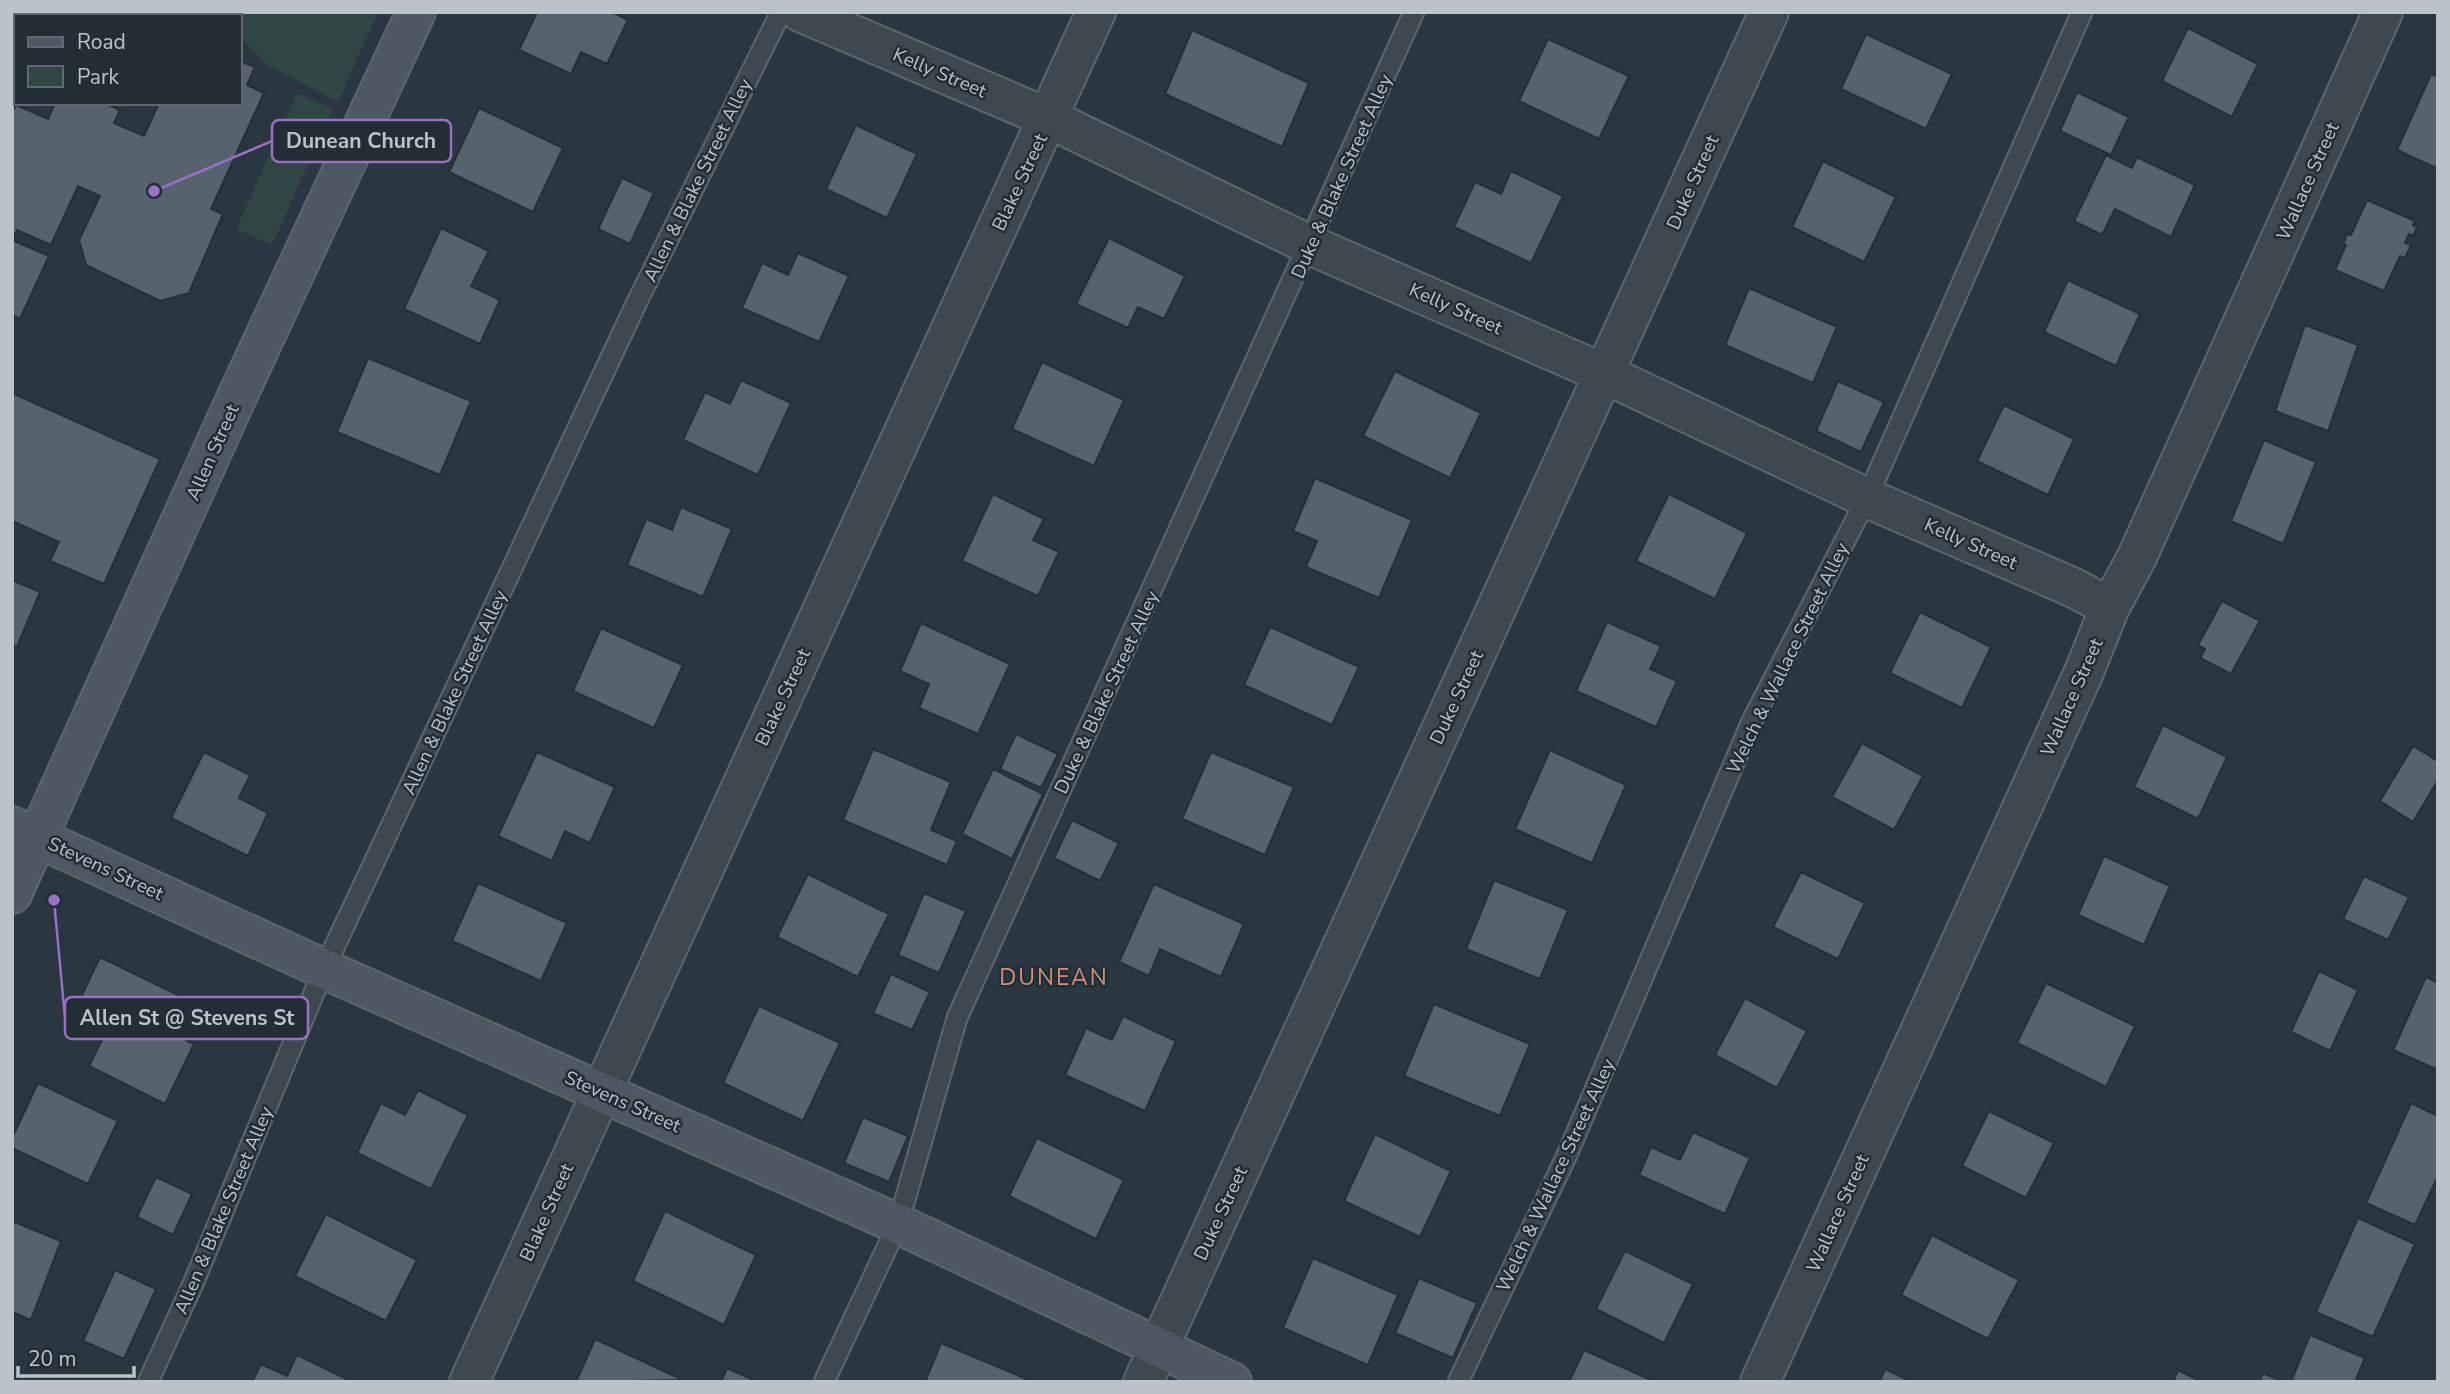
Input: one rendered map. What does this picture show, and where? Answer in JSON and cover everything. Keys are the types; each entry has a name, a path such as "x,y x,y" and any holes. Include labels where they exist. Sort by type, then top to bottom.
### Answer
{"street":[{"name":"Allen Street","path":"12,894 25,831 235,401 416,12"},
{"name":"Kelly Street","path":"800,12 1048,118 1310,245 1605,374 1867,498 2074,588 2110,607"},
{"name":"Blake Street","path":"468,1382 1096,12"},
{"name":"Duke Street","path":"1143,1382 1769,12"},
{"name":"Wallace Street","path":"1760,1382 2084,672 2110,607 2137,557 2383,12"},
{"name":"Stevens Street","path":"25,831 324,968 898,1224 1232,1382"}],"lane":[{"name":"Allen & Blake Street Alley","path":"148,1382 193,1284 324,968 636,304 781,12"},
{"name":"Duke & Blake Street Alley","path":"824,1382 898,1224 957,1018 1414,12"},
{"name":"Welch & Wallace Street Alley","path":"1458,1382 1567,1155 1752,721 1867,498 2082,12"}],"green space":[{"path":"378,12 338,102 268,65 242,40 242,14 216,14"},
{"path":"297,93 333,109 272,245 236,229"}],"building":[{"path":"537,12 612,12 628,20 607,64 581,52 571,74 519,50"},
{"path":"2188,28 2258,64 2232,117 2162,81"},
{"path":"1192,30 1309,83 1282,147 1165,94"},
{"path":"1866,34 1952,74 1926,129 1841,89"},
{"path":"1548,39 1629,76 1599,139 1519,101"},
{"path":"242,62 255,67 247,85 264,93 211,209 223,214 189,293 160,301 86,265 79,240 100,196 78,186 51,245 17,230 12,240 12,112 16,105 48,119 54,105 109,105 120,110 114,123 144,136 158,105 242,105"},
{"path":"2431,74 2438,77 2438,169 2397,150"},
{"path":"2077,92 2129,117 2111,155 2060,131"},
{"path":"479,108 563,148 533,212 449,172"},
{"path":"856,125 917,154 887,218 826,189"},
{"path":"2106,155 2132,168 2137,157 2195,185 2171,237 2115,209 2102,235 2074,221"},
{"path":"1823,161 1896,197 1864,262 1792,227"},
{"path":"1511,171 1563,196 1531,263 1454,227 1475,182 1501,194"},
{"path":"622,178 654,193 630,244 598,229"},
{"path":"2367,200 2415,221 2413,225 2417,227 2413,236 2409,234 2405,243 2411,245 2405,258 2400,256 2384,291 2335,270 2346,245 2343,244 2347,234 2351,235"},
{"path":"441,228 489,251 471,286 500,300 480,344 404,309"},
{"path":"1109,238 1185,276 1164,319 1138,307 1128,328 1076,304"},
{"path":"12,240 49,256 20,319 12,315"},
{"path":"798,253 849,276 819,342 742,308 762,263 788,275"},
{"path":"2068,280 2140,314 2116,366 2044,332"},
{"path":"1749,288 1837,327 1813,383 1725,345"},
{"path":"2305,325 2358,345 2328,431 2275,411"},
{"path":"368,358 471,401 440,475 337,432"},
{"path":"1042,362 1124,400 1094,466 1012,429"},
{"path":"1395,371 1481,413 1450,478 1363,436"},
{"path":"741,380 791,403 758,475 683,440 705,392 730,404"},
{"path":"1838,381 1884,402 1861,452 1816,431"},
{"path":"12,393 160,459 104,584 50,561 59,542 12,521"},
{"path":"2004,405 2074,439 2048,495 1977,461"},
{"path":"2264,440 2316,462 2283,544 2231,521"},
{"path":"1315,478 1412,520 1379,598 1306,567 1317,541 1293,531"},
{"path":"993,494 1044,519 1033,540 1059,552 1038,596 962,561"},
{"path":"1669,494 1747,533 1715,599 1636,561"},
{"path":"681,507 732,529 703,597 627,565 646,519 672,530"},
{"path":"12,580 40,592 17,647 12,645"},
{"path":"2222,601 2260,621 2231,674 2200,658 2205,649 2198,645"},
{"path":"1920,612 1991,647 1962,708 1890,673"},
{"path":"1607,622 1661,646 1650,669 1677,681 1656,727 1576,691"},
{"path":"921,623 1010,664 978,734 919,708 929,684 900,671"},
{"path":"1270,627 1359,667 1332,725 1244,685"},
{"path":"601,628 683,665 654,728 573,691"},
{"path":"2163,725 2227,757 2198,819 2134,787"},
{"path":"1016,734 1058,754 1041,788 1000,769"},
{"path":"1862,743 1923,776 1894,830 1832,797"},
{"path":"2413,746 2438,761 2438,780 2413,822 2380,801"},
{"path":"873,749 951,782 931,830 957,841 947,865 843,820"},
{"path":"1550,750 1626,785 1592,863 1515,829"},
{"path":"204,752 250,775 239,798 268,813 248,856 171,818"},
{"path":"537,752 615,787 590,843 565,831 552,861 498,836"},
{"path":"1211,752 1294,787 1265,855 1182,819"},
{"path":"993,769 1043,794 1012,859 962,834"},
{"path":"1072,820 1119,843 1100,881 1054,858"},
{"path":"2104,856 2170,886 2144,945 2078,915"},
{"path":"1801,872 1865,903 1838,959 1773,927"},
{"path":"808,874 889,914 858,977 777,937"},
{"path":"2364,876 2409,897 2388,940 2343,919"},
{"path":"1494,880 1568,910 1540,979 1466,949"},
{"path":"478,883 567,923 541,981 452,941"},
{"path":"1154,884 1244,924 1221,977 1160,949 1149,976 1119,962"},
{"path":"924,893 966,911 939,973 898,955"},
{"path":"100,957 182,997 166,1030 194,1044 165,1104 89,1066 104,1036 71,1018"},
{"path":"2319,971 2358,990 2330,1051 2291,1032"},
{"path":"891,974 930,992 912,1030 873,1013"},
{"path":"2426,977 2438,983 2438,1070 2393,1050"},
{"path":"2046,983 2135,1026 2106,1087 2017,1043"},
{"path":"1745,998 1807,1031 1777,1088 1715,1055"},
{"path":"1434,1004 1530,1044 1500,1116 1404,1076"},
{"path":"759,1006 840,1043 803,1121 723,1083"},
{"path":"1123,1016 1176,1041 1145,1111 1065,1075 1086,1028 1112,1040"},
{"path":"38,1083 118,1121 88,1184 12,1148 12,1138"},
{"path":"418,1090 468,1115 431,1189 357,1153 381,1103 405,1115"},
{"path":"2411,1103 2438,1116 2438,1176 2415,1225 2366,1203"},
{"path":"1989,1111 2054,1143 2026,1198 1962,1166"},
{"path":"863,1117 908,1136 889,1182 844,1163"},
{"path":"1693,1132 1750,1158 1725,1214 1639,1175 1651,1147 1680,1160"},
{"path":"1375,1134 1451,1171 1420,1237 1344,1201"},
{"path":"1037,1138 1124,1180 1096,1239 1009,1196"},
{"path":"156,1177 192,1194 173,1235 137,1217"},
{"path":"665,1211 756,1255 724,1325 633,1281"},
{"path":"326,1214 417,1260 386,1321 295,1276"},
{"path":"2358,1218 2415,1244 2373,1337 2316,1312"},
{"path":"12,1221 61,1241 31,1320 12,1312"},
{"path":"1932,1235 2019,1280 1988,1339 1901,1295"},
{"path":"1625,1251 1693,1284 1664,1343 1596,1309"},
{"path":"1313,1258 1398,1295 1368,1365 1283,1328"},
{"path":"115,1270 156,1289 124,1359 83,1341"},
{"path":"1419,1278 1477,1303 1453,1358 1395,1333"},
{"path":"2310,1335 2365,1358 2355,1382 2291,1382"},
{"path":"595,1339 683,1380 576,1382"},
{"path":"941,1343 1031,1381 1031,1382 925,1382"},
{"path":"1584,1350 1649,1379 1647,1382 1569,1382"},
{"path":"297,1355 347,1379 346,1382 252,1382 261,1364 287,1376"},
{"path":"727,1368 758,1382 721,1382"},
{"path":"1885,1369 1912,1382 1879,1382"},
{"path":"2178,1370 2202,1382 2173,1382"},
{"path":"2263,1373 2284,1382 2259,1382"}],"place":[{"name":"Dunean Church","path":"154,191"},
{"name":"Allen St @ Stevens St","path":"54,900"}],"district":[{"name":"DUNEAN","path":"1054,977"}]}
